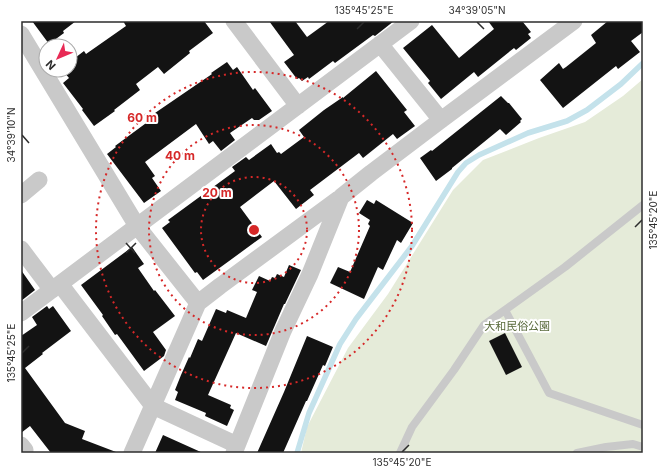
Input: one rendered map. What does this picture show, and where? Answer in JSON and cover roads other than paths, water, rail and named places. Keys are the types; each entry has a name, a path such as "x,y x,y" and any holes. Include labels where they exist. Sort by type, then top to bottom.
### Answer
{"street":[{"path":"234,21 298,106"},
{"path":"21,313 411,21"},
{"path":"132,453 198,303 574,21"},
{"path":"21,34 137,226 198,303"},
{"path":"380,44 441,120"},
{"path":"21,195 39,180"},
{"path":"21,249 56,287 153,406 236,449 282,331 310,274 341,197"},
{"path":"21,445 25,450 24,453"}],"lane":[{"path":"400,453 412,427 454,370 484,325 565,268 643,205"},
{"path":"505,310 549,393 643,425"},
{"path":"578,453 606,447 634,444 643,447"}],"waterway":[{"path":"297,453 309,413 340,344 356,319 412,246 458,172 466,163 479,155 528,133 567,121 587,110 621,84 643,63"}],"park label":[{"name":"大和民俗公園","path":"517,326"}]}
